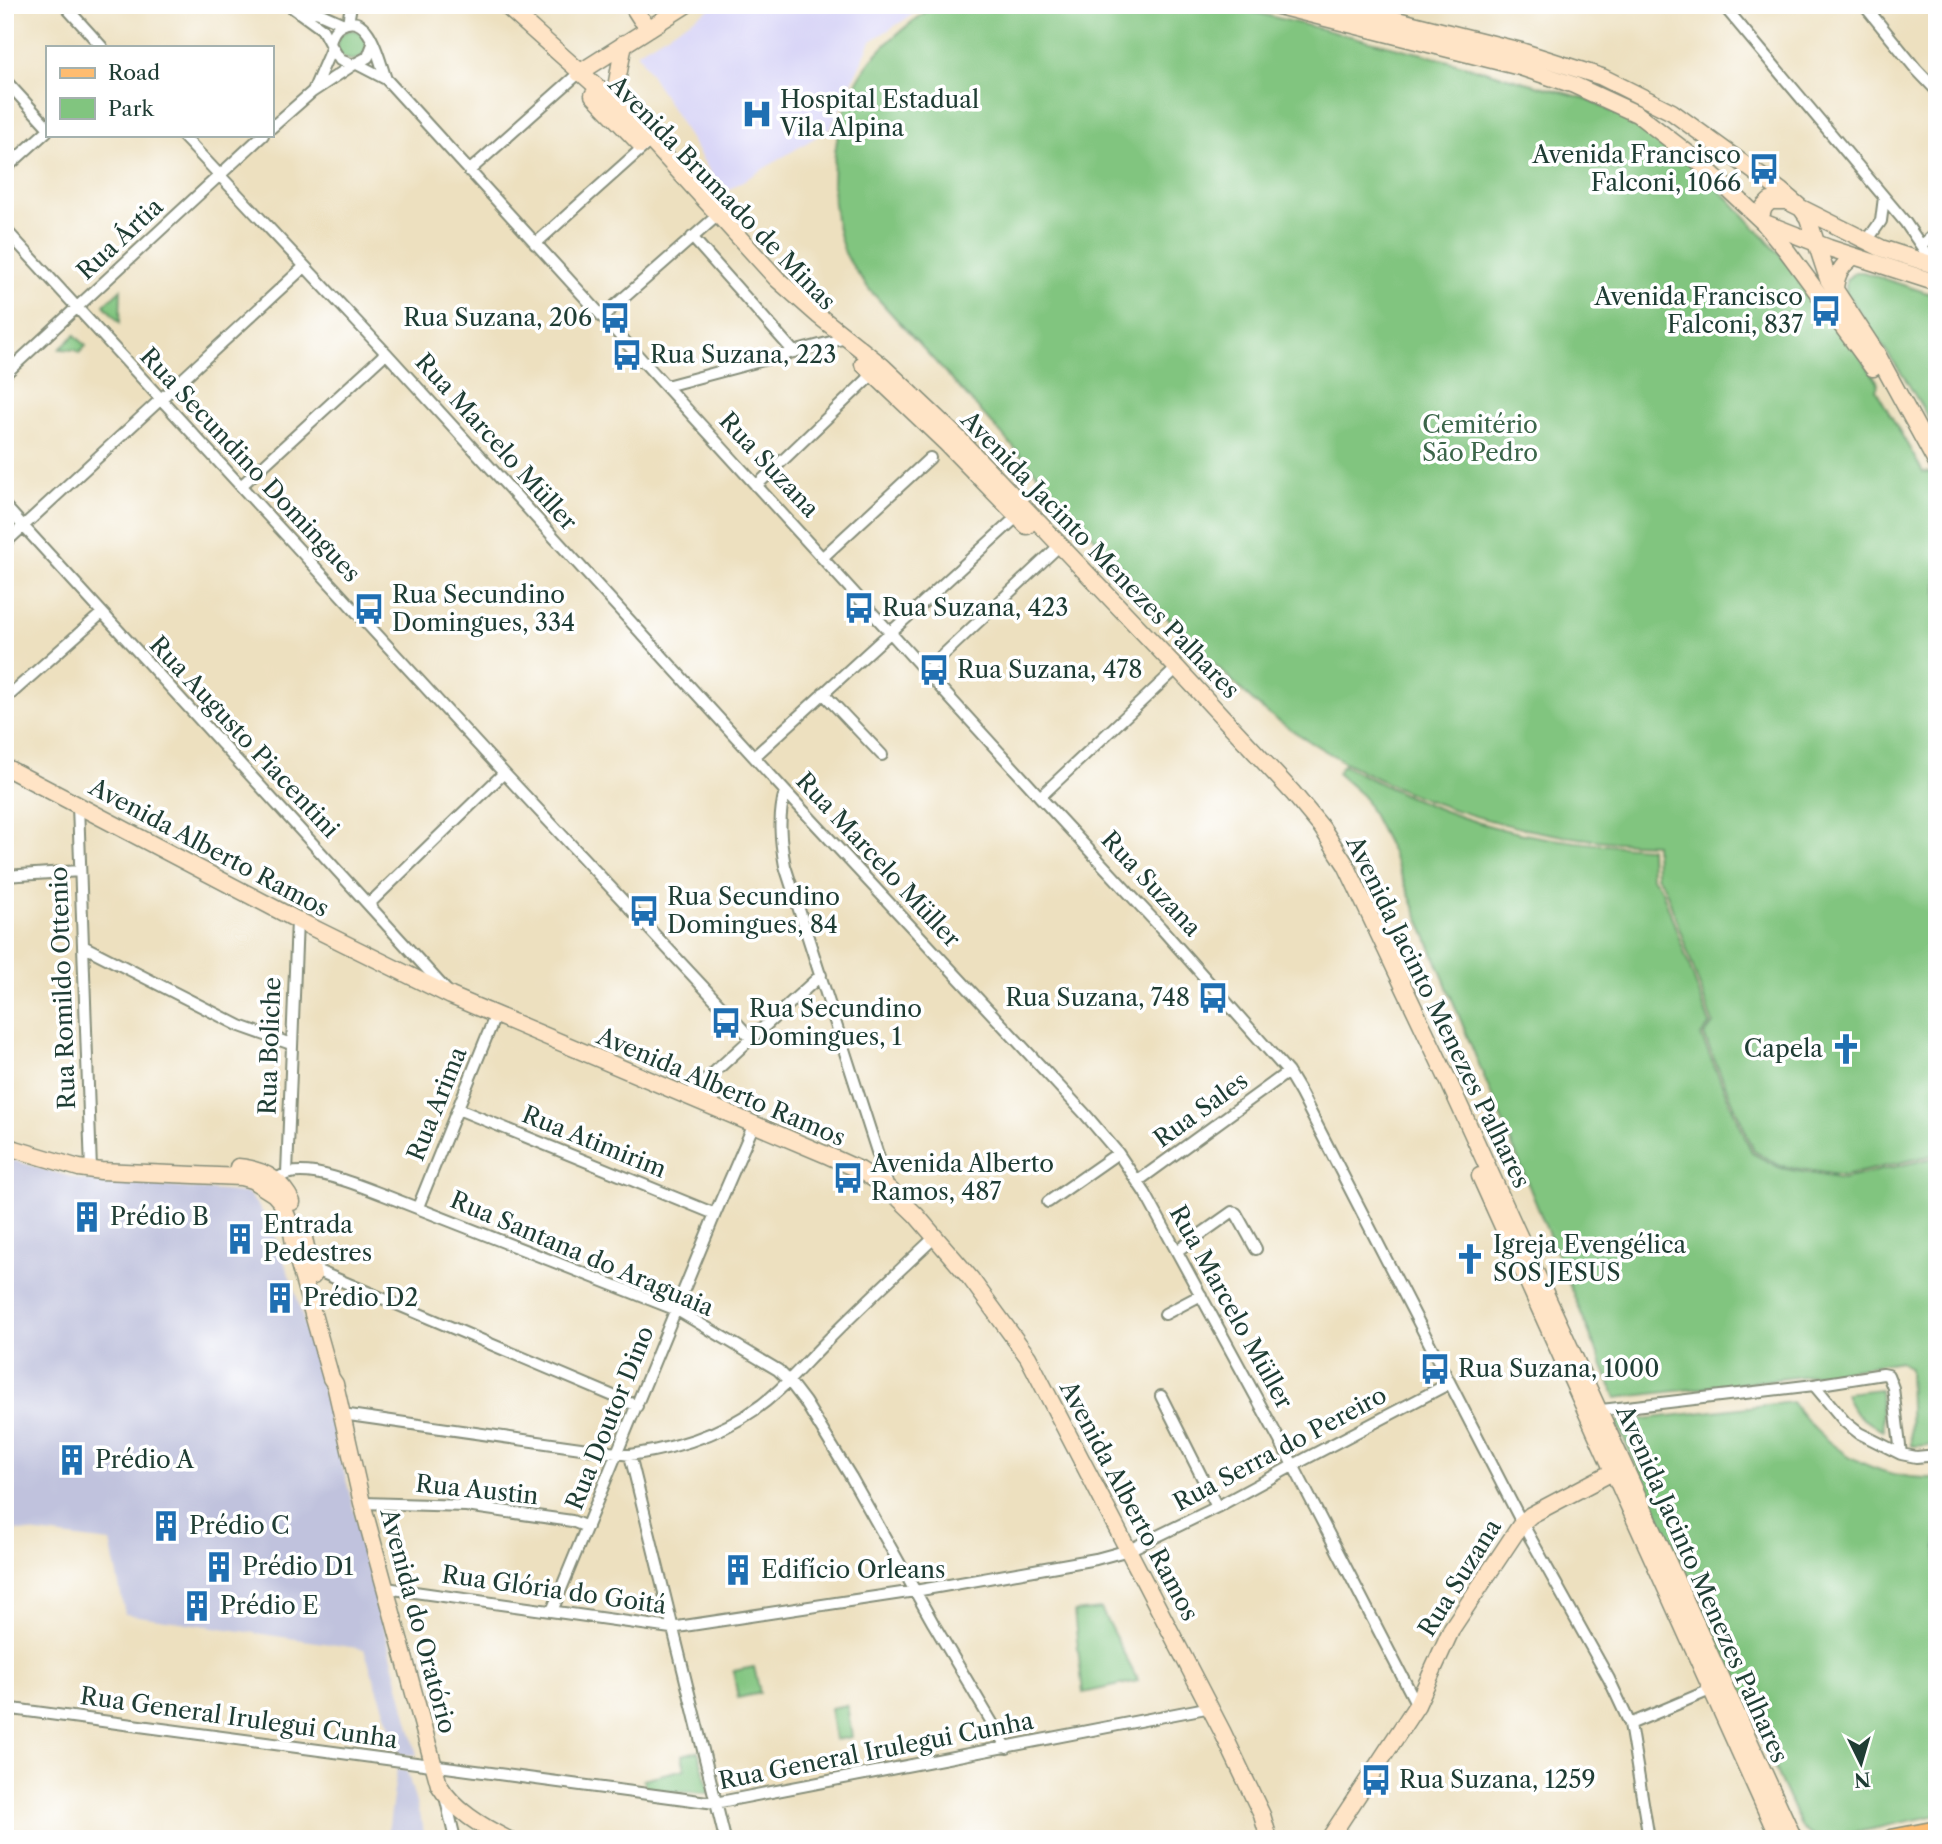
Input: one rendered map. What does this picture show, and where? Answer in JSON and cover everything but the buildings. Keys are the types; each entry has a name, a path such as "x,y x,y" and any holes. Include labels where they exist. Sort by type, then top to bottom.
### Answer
{"main road":[{"name":"Avenida Brumado de Minas","path":"505,5 623,110 647,144"},
{"path":"632,5 650,28"},
{"path":"579,73 686,5"},
{"path":"1275,5 1368,16 1521,51 1602,77 1672,112 1736,157 1801,208 1808,218 1821,262 1835,289 1877,354 1937,464"},
{"path":"1336,5 1520,67 1608,99 1637,114 1698,161 1761,221 1787,251 1881,379 1901,402"},
{"path":"623,110 617,82 624,43"},
{"name":"Avenida Brumado de Minas","path":"579,73 592,94 647,144 714,218 842,339"},
{"path":"1761,221 1764,207 1770,201 1787,201 1866,242 1936,266"},
{"path":"1761,221 1853,257 1937,283"},
{"path":"1835,289 1841,268 1853,257"},
{"name":"Avenida Jacinto Menezes Palhares","path":"842,339 956,436 1021,513 1302,803 1335,845 1354,881 1717,1687 1779,1839"},
{"name":"Avenida Alberto Ramos","path":"5,767 297,920 451,996 860,1170 889,1189 936,1236 999,1314 1028,1357 1211,1707 1262,1815 1269,1839"},
{"path":"5,1136 91,1165"},
{"path":"5,1146 91,1165 276,1180"},
{"name":"Avenida do Oratório","path":"276,1180 291,1226 295,1250 331,1378 335,1384 362,1503 433,1765 444,1794 469,1818 507,1839"},
{"name":"Avenida do Oratório","path":"276,1180 288,1193 293,1205 312,1268 337,1375 335,1384"},
{"path":"1522,1523 1531,1515 1619,1468"},
{"name":"Rua Suzana","path":"1329,1839 1417,1705 1452,1628 1522,1523"},
{"name":"Avenida Jacinto Menezes Palhares","path":"1717,1687 1794,1839"},
{"path":"1891,1839 1937,1830"}],"street":[{"path":"64,5 101,46"},
{"path":"289,5 320,13 346,24"},
{"path":"289,5 322,29 340,60 355,65"},
{"path":"346,24 351,5"},
{"path":"1723,5 1905,222 1936,266"},
{"path":"1864,5 1937,91"},
{"path":"273,126 312,92 368,57 373,44 368,30 356,23 346,24 334,32 312,92"},
{"name":"Rua Suzana","path":"373,44 386,79 1212,984 1288,1072 1522,1523"},
{"name":"Rua Suzana","path":"355,65 386,79"},
{"path":"469,171 579,73"},
{"path":"5,80 46,128"},
{"path":"5,169 46,130"},
{"name":"Rua Marcelo Müller","path":"183,136 386,353 1118,1153 1138,1181 1201,1295 1293,1465 1417,1705"},
{"name":"Rua Ártia","path":"5,374 262,136"},
{"path":"535,244 647,144"},
{"path":"1866,242 1881,221 1884,197"},
{"path":"602,317 714,218"},
{"path":"1881,221 1905,222"},
{"name":"Rua Secundino Domingues","path":"5,229 750,1037"},
{"path":"1922,246 1937,232"},
{"path":"692,237 794,352"},
{"path":"5,543 304,267"},
{"path":"666,386 842,339"},
{"path":"241,486 386,353"},
{"path":"756,485 878,370"},
{"path":"823,557 930,458"},
{"name":"Rua Augusto Piacentini","path":"5,506 451,996"},
{"path":"754,757 1021,513"},
{"path":"926,671 1056,548"},
{"path":"5,699 102,612"},
{"path":"1040,797 1173,671"},
{"path":"823,693 882,755"},
{"path":"369,904 504,773"},
{"path":"785,790 779,829 785,866 889,1189"},
{"name":"Rua Romildo Ottenio","path":"78,805 91,1165"},
{"path":"5,876 80,872"},
{"name":"Rua Boliche","path":"276,1180 291,1044 297,920"},
{"path":"83,946 240,1026 291,1044"},
{"path":"687,1097 821,975"},
{"name":"Rua Arima","path":"418,1208 495,1016"},
{"name":"Rua Sales","path":"1138,1181 1288,1072"},
{"name":"Rua Atimirim","path":"458,1109 715,1214"},
{"name":"Rua Doutor Dino","path":"552,1611 754,1124"},
{"path":"1048,1202 1118,1153"},
{"name":"Rua Santana do Araguaia","path":"276,1180 307,1173 343,1180 418,1208 677,1310 778,1370 789,1381 851,1477 1007,1748"},
{"path":"1177,1251 1232,1212 1240,1218 1256,1249"},
{"path":"342,1414 618,1451 630,1455 691,1443 717,1432 756,1409 789,1381 822,1345 936,1236"},
{"path":"295,1250 312,1268 637,1406"},
{"path":"1165,1314 1201,1295"},
{"path":"1591,1411 1814,1385 1875,1374 1888,1375 1894,1388 1901,1454"},
{"name":"Rua Serra do Pereiro","path":"1129,1550 1217,1507 1450,1383"},
{"path":"1814,1385 1845,1423 1859,1433 1901,1454 1916,1457 1937,1455"},
{"path":"1161,1396 1217,1507"},
{"path":"630,1455 724,1839"},
{"name":"Rua Austin","path":"362,1503 466,1506 572,1521 587,1527"},
{"path":"1522,1523 1609,1679 1630,1724 1649,1839"},
{"name":"Rua Glória do Goitá","path":"386,1588 671,1628 915,1591 1096,1559 1129,1550"},
{"path":"1630,1724 1717,1687"},
{"name":"Rua General Irulegui Cunha","path":"5,1708 715,1804 1211,1707"},
{"path":"444,1794 455,1839"}],"shaded area":[{"name":"Hospital Estadual Vila Alpina","path":"716,5 928,5 871,41 831,128 723,193 637,52"},
{"path":"5,1158 82,1180 248,1193 269,1221 294,1288 315,1359 417,1755 400,1755 364,1649 125,1614 110,1542 5,1529"},
{"path":"397,1769 407,1771 426,1839 387,1839"}],"green space":[{"name":"Cemitério São Pedro","path":"935,5 1225,5 1423,54 1584,98 1623,117 1677,153 1729,199 1795,271 1845,334 1877,381 1876,390 1923,472 1931,473 1937,484 1937,1154 1844,1176 1781,1166 1754,1151 1704,1036 1713,1024 1665,888 1656,876 1655,844 1551,834 1500,823 1451,808 1402,790 1355,768 1266,712 1165,615 869,289 845,254 837,225 833,177 840,127 857,82 870,62 892,38"},
{"path":"352,30 362,35 367,45 362,55 352,60 342,55 337,45 342,35"},
{"path":"1855,272 1863,272 1937,296 1937,433 1906,380 1846,292 1846,280"},
{"path":"121,289 120,323 104,305"},
{"path":"75,335 86,346 79,353 76,350 60,349"},
{"path":"1343,765 1421,802 1502,829 1575,842 1650,848 1651,876 1662,890 1710,1024 1701,1036 1752,1153 1780,1168 1843,1179 1937,1157 1937,1445 1911,1446 1909,1369 1900,1361 1830,1373 1616,1398 1392,853 1363,796 1337,773"},
{"path":"1880,1389 1883,1430 1859,1416 1845,1393"},
{"path":"1792,1402 1821,1435 1855,1459 1894,1474 1937,1478 1937,1815 1826,1839 1812,1836 1802,1828 1616,1422"},
{"path":"1101,1609 1138,1681 1083,1693 1074,1612"},
{"path":"754,1667 760,1693 738,1698 733,1671"},
{"path":"847,1705 852,1737 835,1740 830,1708"},
{"path":"698,1751 710,1793 647,1790 643,1779 685,1769 682,1755"}],"place":[{"name":"Hospital Estadual Vila Alpina","path":"757,114"},
{"name":"Avenida Francisco Falconi, 1066","path":"1764,169"},
{"name":"Avenida Francisco Falconi, 837","path":"1826,311"},
{"name":"Rua Suzana, 206","path":"615,318"},
{"name":"Rua Suzana, 223","path":"627,355"},
{"name":"Rua Suzana, 423","path":"859,608"},
{"name":"Rua Secundino Domingues, 334","path":"369,609"},
{"name":"Rua Suzana, 478","path":"934,670"},
{"name":"Rua Secundino Domingues, 84","path":"644,911"},
{"name":"Rua Suzana, 748","path":"1213,998"},
{"name":"Rua Secundino Domingues, 1","path":"726,1023"},
{"name":"Capela","path":"1846,1049"},
{"name":"Avenida Alberto Ramos, 487","path":"848,1178"},
{"name":"Prédio B","path":"87,1217"},
{"name":"Entrada Pedestres","path":"240,1239"},
{"name":"Igreja Evengélica SOS JESUS","path":"1470,1259"},
{"name":"Prédio D2","path":"280,1298"},
{"name":"Rua Suzana, 1000","path":"1435,1369"},
{"name":"Prédio A","path":"72,1460"},
{"name":"Prédio C","path":"166,1526"},
{"name":"Prédio D1","path":"219,1567"},
{"name":"Edifício Orleans","path":"738,1570"},
{"name":"Prédio E","path":"197,1606"},
{"name":"Rua Suzana, 1259","path":"1376,1780"}]}
